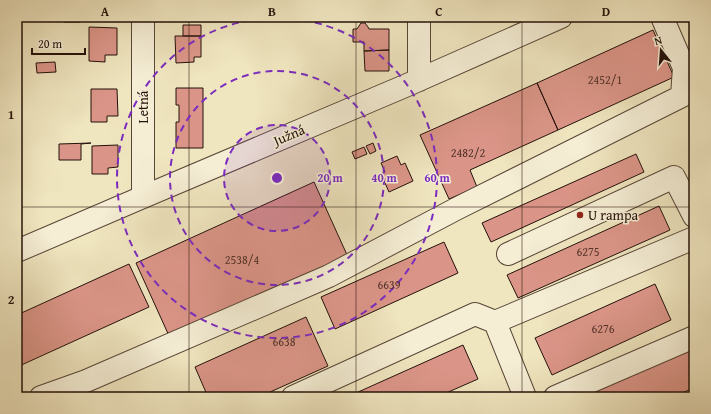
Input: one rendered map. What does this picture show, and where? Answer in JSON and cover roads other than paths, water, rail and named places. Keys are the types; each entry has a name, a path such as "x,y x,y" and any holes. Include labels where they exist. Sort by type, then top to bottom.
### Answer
{"street":[{"name":"Letná","path":"143,17 143,197"},
{"path":"419,17 419,80"},
{"name":"Južná","path":"17,251 419,80 561,17"},
{"path":"41,397 86,381 329,276 456,209 682,96 684,68 662,17"},
{"path":"508,254 674,177 694,216"},
{"path":"293,397 475,314 495,322 694,238"},
{"path":"495,322 525,397"},
{"path":"555,397 694,337"}],"place":[{"name":"U rampa","path":"580,215"}]}
